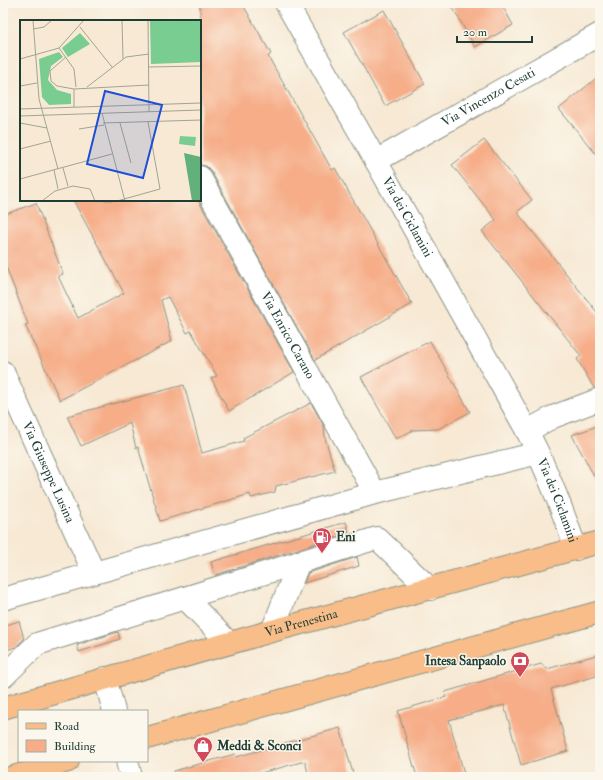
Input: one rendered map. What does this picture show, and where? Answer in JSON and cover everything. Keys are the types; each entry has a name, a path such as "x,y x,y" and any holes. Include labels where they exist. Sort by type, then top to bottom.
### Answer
{"main road":[{"name":"Via Prenestina","path":"3,708 272,631 600,542"},
{"path":"148,738 600,612"},
{"path":"13,777 65,762"}],"street":[{"name":"Via dei Ciclamini","path":"286,3 527,431 559,500 576,549"},
{"name":"Via Vincenzo Cesati","path":"376,161 600,34"},
{"name":"Via Enrico Carano","path":"201,179 375,493"},
{"name":"Via Giuseppe Lusina","path":"3,372 94,573"},
{"path":"527,431 553,417 600,399"},
{"path":"3,599 375,493 538,453"},
{"path":"3,677 37,644 377,538 430,589"},
{"path":"272,631 288,594 298,562"},
{"path":"185,598 229,643"},
{"path":"106,678 114,710"},
{"path":"127,762 131,777"}],"building":[{"path":"200,3 242,3 271,54 268,56 332,170 335,168 412,304 315,360 211,171 206,166 201,165"},
{"path":"450,3 501,3 513,25 475,47"},
{"path":"384,10 425,84 385,106 344,32"},
{"path":"600,75 600,159 559,109"},
{"path":"484,140 532,200 517,212 600,316 600,387 594,388 577,359 581,356 482,231 496,220 452,165"},
{"path":"74,201 199,201 294,372 229,411 211,378 217,376 191,331 187,333 168,297 161,300 172,341 60,400 25,325 28,324 3,259 3,215 36,203 63,274 58,276 78,318 124,293"},
{"path":"430,341 470,412 438,429 413,430 396,439 361,377"},
{"path":"184,385 202,453 244,441 243,438 311,403 324,426 325,438 335,471 276,486 275,492 251,498 250,494 160,521 138,447 136,448 130,423 81,446 67,416"},
{"path":"600,425 600,487 572,435"},
{"path":"346,522 349,533 215,575 211,562"},
{"path":"357,557 359,566 304,583 308,573"},
{"path":"19,621 24,639 16,647 3,651 3,626"},
{"path":"118,632 120,639 79,652 77,645"},
{"path":"600,654 600,675 551,689 568,751 521,765 504,705 449,720 465,777 417,777 398,711 446,697 445,692 541,664 547,669"},
{"path":"340,728 354,777 309,777 305,761 246,777 175,777 174,771 235,754 236,757"}],"place":[{"name":"Eni","path":"322,554"},
{"name":"Intesa Sanpaolo","path":"520,678"},
{"name":"Meddi & Sconci","path":"203,763"}]}
